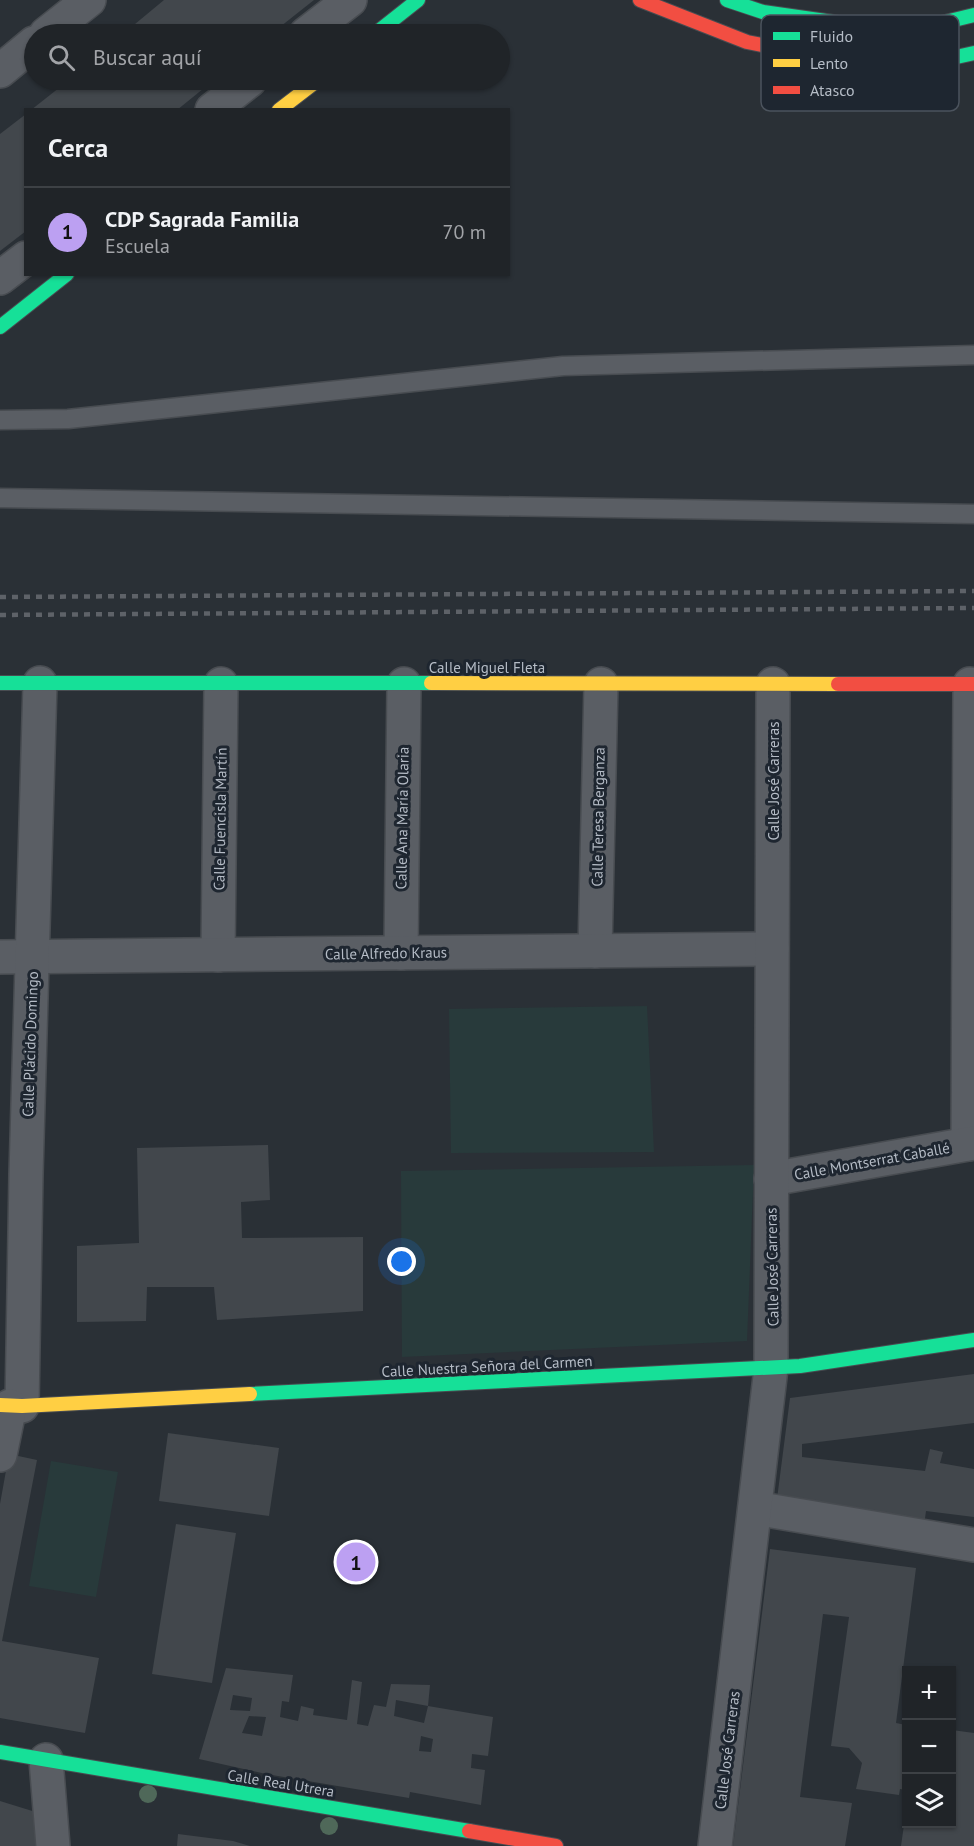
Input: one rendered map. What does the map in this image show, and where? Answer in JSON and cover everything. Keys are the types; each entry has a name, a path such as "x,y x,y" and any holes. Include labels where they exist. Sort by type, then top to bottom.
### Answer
{"street":[{"path":"319,24 350,0"},
{"path":"388,24 418,0"},
{"path":"640,0 747,42 761,45"},
{"path":"727,0 763,12 784,15"},
{"path":"959,19 974,15"},
{"path":"0,71 24,52"},
{"path":"959,56 974,53"},
{"path":"215,108 237,90"},
{"path":"282,108 305,90"},
{"path":"0,279 24,260"},
{"path":"0,327 64,276"},
{"name":"Calle Miguel Fleta","path":"0,683 972,684"},
{"name":"Calle Plácido Domingo","path":"0,1455 11,1405 13,1174 32,956 40,683"},
{"name":"Calle Fuencisla Martín","path":"218,955 221,684"},
{"name":"Calle Ana María Olaria","path":"400,953 404,684"},
{"name":"Calle Teresa Berganza","path":"595,951 601,684"},
{"name":"Calle José Carreras","path":"715,1846 771,1368 773,684"},
{"path":"971,1144 972,684"},
{"name":"Calle Alfredo Kraus","path":"0,957 772,950"},
{"name":"Calle Montserrat Caballé","path":"771,1179 971,1144"},
{"name":"Calle Nuestra Señora del Carmen","path":"11,1405 771,1368 800,1366 974,1340"},
{"path":"755,1508 974,1545"},
{"name":"Calle Real Utrera","path":"0,1752 556,1846"},
{"path":"46,1760 53,1846"}],"lane":[{"path":"0,420 68,419 562,366 974,355"},
{"path":"0,498 974,514"}],"shaded area":[{"path":"647,1006 654,1152 451,1153 449,1009"},
{"path":"754,1165 747,1341 402,1357 401,1171"},
{"path":"51,1461 118,1472 96,1597 29,1586"}],"building":[{"path":"164,0 314,0 284,24 135,24"},
{"path":"56,90 202,90 179,108 34,108"},
{"path":"24,116 24,233 0,251 0,134"},
{"path":"268,1145 270,1200 241,1202 242,1238 363,1237 363,1311 217,1320 214,1287 147,1287 146,1321 77,1322 77,1246 139,1243 137,1148"},
{"path":"974,1374 974,1423 802,1444 802,1457 925,1471 930,1449 943,1452 940,1463 974,1469 974,1517 926,1511 924,1526 777,1499 790,1398"},
{"path":"168,1433 279,1448 269,1516 159,1501"},
{"path":"9,1454 37,1460 2,1641 99,1658 85,1733 0,1718 0,1504"},
{"path":"176,1524 236,1533 212,1683 152,1674"},
{"path":"770,1549 916,1568 896,1723 902,1724 902,1789 900,1789 899,1795 856,1789 862,1763 849,1748 831,1746 849,1617 823,1614 800,1797 852,1803 845,1846 733,1846"},
{"path":"226,1668 293,1675 289,1702 282,1701 280,1717 298,1721 301,1706 314,1709 313,1715 347,1720 352,1680 362,1682 357,1724 368,1726 374,1705 386,1707 391,1684 430,1685 428,1706 493,1717 488,1756 472,1754 471,1768 485,1770 481,1805 410,1792 409,1798 266,1774 199,1759","holes":["233,1695 252,1698 250,1711 230,1710","396,1700 428,1706 424,1723 394,1716","249,1716 266,1717 262,1736 242,1733","421,1736 433,1739 431,1752 419,1751"]},
{"path":"956,1731 974,1733 974,1846 901,1846 904,1828 956,1828"},
{"path":"0,1801 42,1814 44,1846 0,1846"},
{"path":"178,1834 233,1841 250,1846 177,1846"}],"railway":[{"path":"0,597 974,591"},
{"path":"0,615 974,608"}],"traffic: fast":[{"path":"388,24 418,0"},
{"path":"727,0 763,12 784,15"},
{"path":"959,19 974,15"},
{"path":"959,56 974,53"},
{"path":"0,327 64,276"},
{"path":"0,683 431,683"},
{"path":"250,1394 800,1366 974,1340"},
{"path":"0,1752 469,1831"}],"traffic: slow":[{"path":"282,108 305,90"},
{"path":"431,683 838,684"},
{"path":"0,1405 22,1406 250,1394"}],"traffic: jam":[{"path":"640,0 747,42 761,45"},
{"path":"838,684 974,684"},
{"path":"469,1831 556,1846"}],"place":[{"name":"CDP Sagrada Familia","path":"356,1562"}]}
